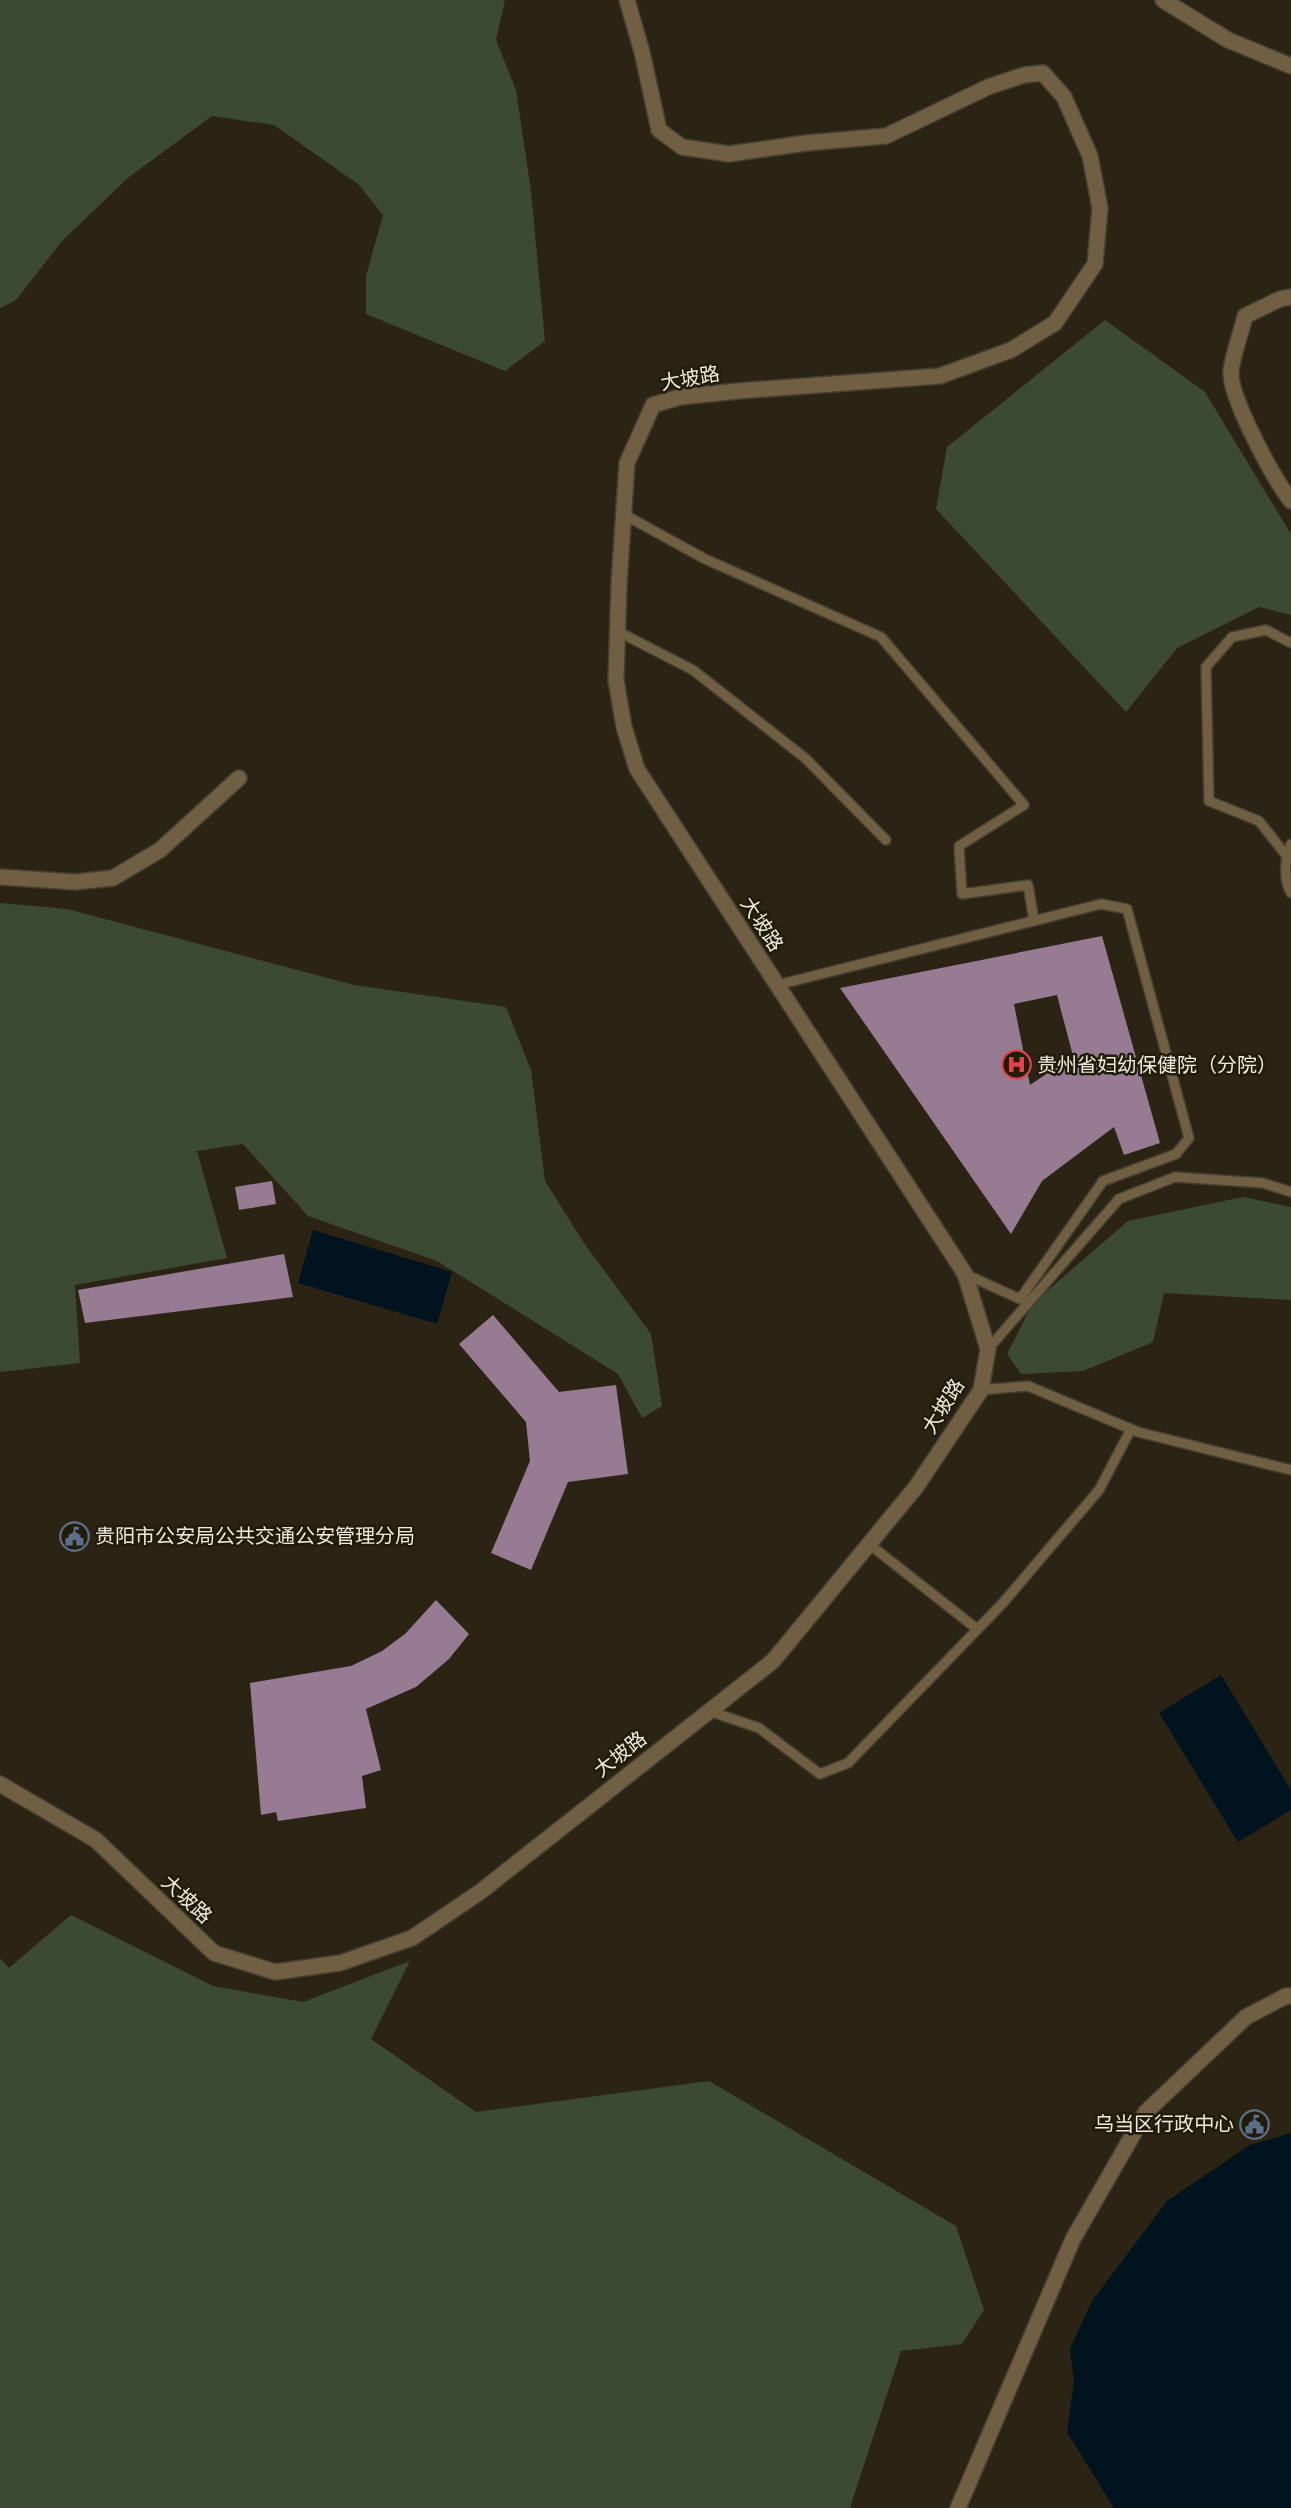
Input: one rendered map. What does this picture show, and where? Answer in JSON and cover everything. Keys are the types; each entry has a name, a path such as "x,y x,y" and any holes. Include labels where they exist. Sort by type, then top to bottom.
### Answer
{"street":[{"name":"大坡路","path":"0,1784 96,1840 214,1953 275,1972 340,1963 412,1938 480,1892 773,1661 916,1487 981,1390 988,1349 965,1274 637,769 624,727 615,680 627,463 653,405 680,397 738,391 940,376 1011,350 1055,323 1095,264 1100,208 1090,156 1064,97 1043,73 1024,75 988,87 886,136 806,143 729,154 682,147 659,130 642,52 627,0"},
{"path":"1163,0 1228,40 1291,66"},
{"path":"1291,297 1280,299 1245,316 1231,372 1242,412 1275,481 1291,501"},
{"path":"0,877 75,882 113,879 160,850 239,778"},
{"path":"958,2508 1073,2239 1146,2112 1246,2017 1286,1996 1291,1996"}],"lane":[{"path":"623,514 705,559 881,637 1024,805 959,846 962,894 1028,885 1034,921"},
{"path":"1286,855 1259,821 1209,801 1206,667 1232,637 1266,630 1291,643"},
{"path":"617,631 693,670 805,758 886,840"},
{"path":"1291,844 1286,855 1287,885 1291,893"},
{"path":"777,985 1101,904 1127,909 1189,1138 1176,1154 1103,1181 1020,1299 965,1274"},
{"path":"988,1349 1119,1199 1175,1177 1263,1183 1291,1192"},
{"path":"981,1390 1028,1386 1131,1429 1291,1470"},
{"path":"709,1711 759,1728 820,1774 848,1763 1002,1604 1099,1490 1131,1429"},
{"path":"869,1544 977,1629"}],"green space":[{"path":"0,0 505,0 496,40 516,90 531,191 545,341 505,371 366,314 366,276 383,215 358,184 274,125 212,116 129,177 62,241 16,300 0,308"},
{"path":"1105,320 1205,392 1291,534 1291,615 1259,607 1177,648 1126,712 936,509 947,447"},
{"path":"0,903 67,909 354,985 506,1007 531,1070 545,1181 584,1243 651,1334 662,1406 642,1418 618,1374 437,1261 308,1216 243,1144 197,1151 227,1258 75,1285 80,1363 0,1372"},
{"path":"1243,1197 1291,1207 1291,1300 1164,1293 1153,1342 1083,1371 1021,1374 1007,1354 1033,1303 1128,1221"},
{"path":"71,1915 213,1986 303,2002 410,1961 371,2039 476,2112 709,2081 956,2226 984,2310 962,2344 901,2351 850,2508 0,2508 0,1958 9,1968"}],"water":[{"path":"313,1230 452,1272 437,1324 298,1283"},
{"path":"1221,1675 1291,1790 1291,1810 1238,1842 1159,1713"},
{"path":"1291,2133 1291,2508 1114,2508 1067,2432 1074,2382 1070,2349 1092,2301 1167,2201 1250,2145"}],"building":[{"name":"贵州省妇幼保健院（分院）","path":"1102,936 1160,1143 1124,1155 1114,1127 1042,1181 1011,1234 840,988","holes":["1057,995 1073,1056 1030,1085 1014,1004"]},
{"path":"272,1181 276,1204 239,1210 235,1187"},
{"path":"284,1254 293,1297 85,1323 78,1290"},
{"path":"493,1315 559,1392 616,1385 628,1474 568,1482 531,1570 491,1553 530,1461 526,1422 459,1344"},
{"path":"436,1600 469,1634 449,1659 416,1687 366,1709 381,1770 362,1776 366,1808 278,1821 276,1812 261,1815 250,1683 351,1666 382,1651 405,1634"}],"place":[{"name":"贵州省妇幼保健院（分院）","path":"1016,1065"},
{"name":"贵阳市公安局公共交通公安管理分局","path":"74,1536"},
{"name":"乌当区行政中心","path":"1255,2124"}]}
